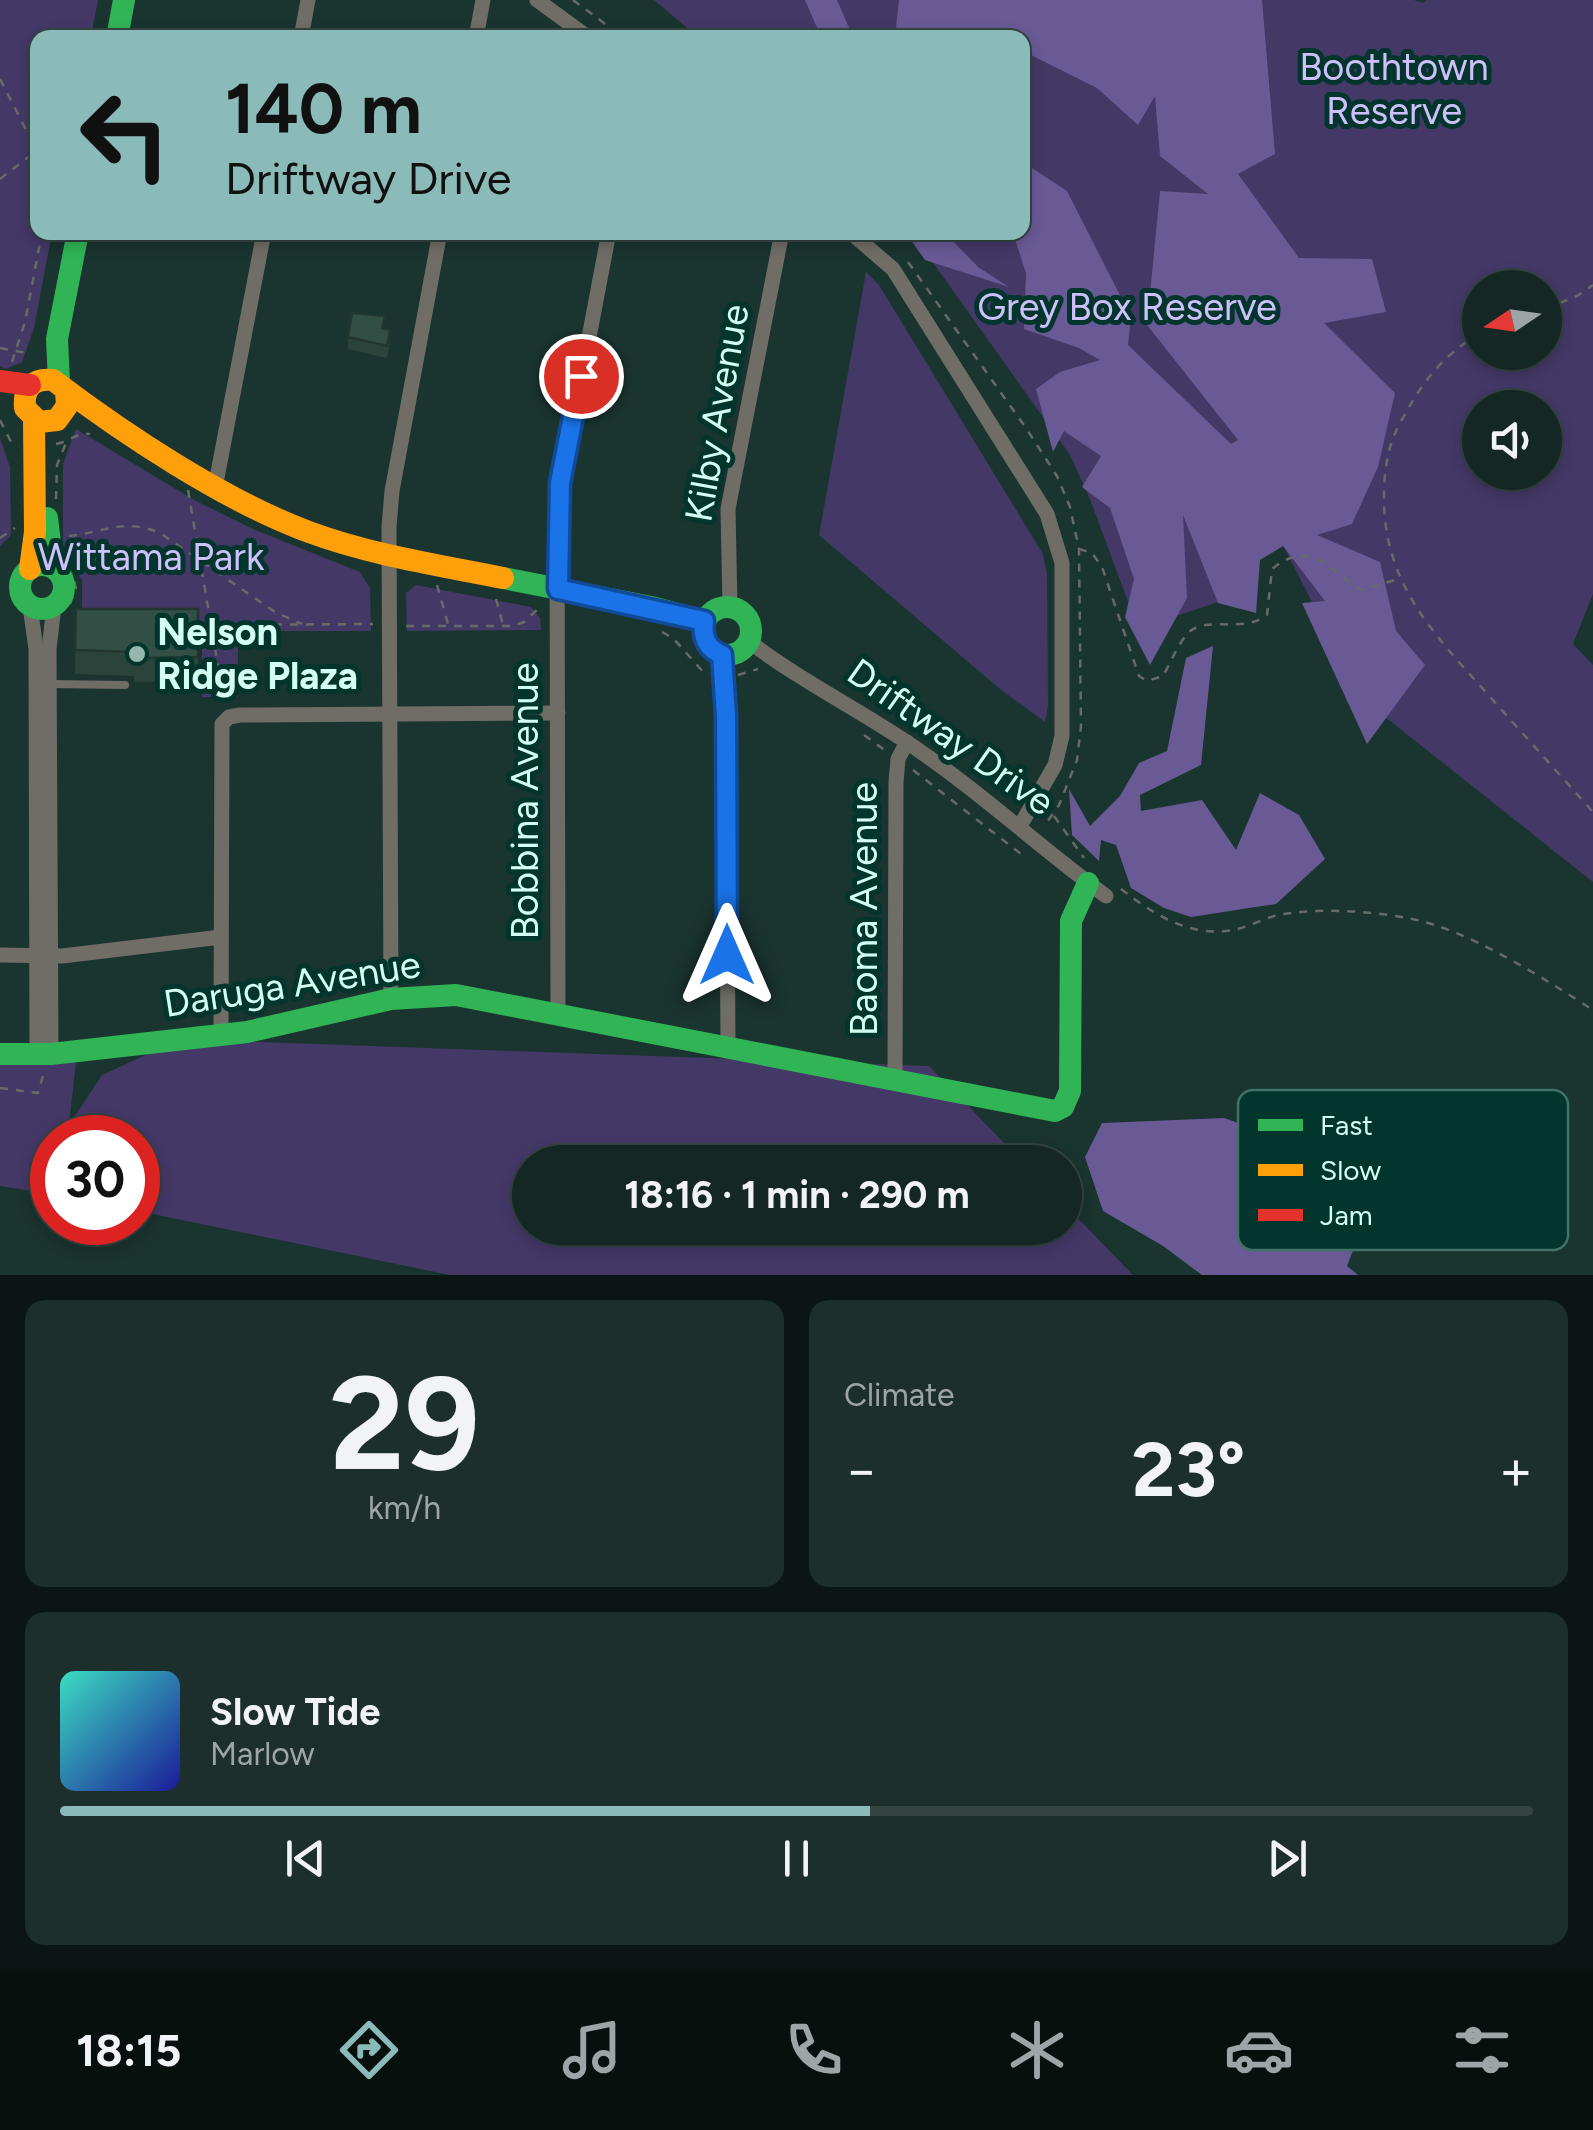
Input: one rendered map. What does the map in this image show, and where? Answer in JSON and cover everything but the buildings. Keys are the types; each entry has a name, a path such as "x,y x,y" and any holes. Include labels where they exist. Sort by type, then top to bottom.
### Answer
{"street":[{"path":"105,30 111,0"},
{"path":"118,30 124,0"},
{"path":"302,30 308,0"},
{"path":"477,30 483,0"},
{"path":"537,0 577,30"},
{"path":"43,956 48,649 37,605 20,585 37,568 35,532 65,240"},
{"path":"48,405 77,240"},
{"path":"216,483 262,240"},
{"path":"392,999 388,624 392,491 439,240"},
{"name":"Bobbina Avenue","path":"558,1014 558,712 550,596 560,483 608,240"},
{"name":"Kilby Avenue","path":"730,606 728,509 780,240"},
{"path":"859,240 893,269 1047,514 1058,540 1064,588 1062,736 1055,766 1020,826"},
{"path":"5,373 48,405"},
{"path":"0,396 108,421 240,500 308,532 550,596 704,621"},
{"path":"0,570 37,568 62,577 64,590 37,605"},
{"path":"0,586 37,605"},
{"path":"37,605 44,1059"},
{"path":"720,607 739,609 749,619 750,642 733,655 722,655 704,639 704,621 720,607"},
{"name":"Driftway Drive","path":"750,642 908,742 1103,884"},
{"path":"722,655 726,716 728,1048"},
{"path":"221,1034 222,724 240,715 558,712"},
{"name":"Baoma Avenue","path":"895,1078 896,782 898,759 908,742"},
{"name":"Daruga Avenue","path":"0,1054 44,1059 247,1032 392,999 456,994 1042,1110 1063,1107 1070,1092 1072,921 1103,884"},
{"path":"0,955 43,956 221,937"}],"lane":[{"path":"49,684 124,685"}],"path":[{"path":"573,0 613,30"},
{"path":"0,79 30,138"},
{"path":"0,180 30,157"},
{"path":"5,373 25,322 40,240"},
{"path":"900,255 914,266 1057,476 1070,507 1079,549 1092,552 1102,568 1139,676 1147,681 1164,676 1186,634 1195,628 1245,625 1267,615 1272,568 1284,559 1320,558 1362,590 1400,579"},
{"path":"1562,302 1593,285"},
{"path":"1462,344 1425,378 1395,431 1384,471 1384,524 1389,551 1416,609 1593,812"},
{"path":"0,348 31,354"},
{"path":"48,405 57,466 56,502"},
{"path":"0,420 14,449"},
{"path":"188,490 224,700"},
{"path":"61,537 128,524 160,533 274,612 303,624"},
{"path":"437,585 448,626"},
{"path":"495,596 504,626"},
{"path":"210,625 504,626 524,622 550,596"},
{"path":"1053,815 1103,884 1172,923 1204,931 1232,930 1282,914 1368,913 1410,918 1474,943 1593,1010"},
{"path":"0,1088 38,1093 44,1059"}],"green space":[{"path":"0,0 98,0 92,30 30,30 30,240 51,240 34,328 22,362 6,369 0,366"},
{"name":"Boothtown Reserve","path":"654,0 1593,0 1593,594 1573,644 1593,665 1593,882 1360,697 1278,535 1227,599 1138,629 1070,455 914,240 1030,240 1030,30 690,30"},
{"path":"866,272 879,285 1043,554 1047,575 1045,722 1000,689 819,535"},
{"name":"Wittama Park","path":"76,429 194,500 253,529 360,572 370,588 371,631 238,631 238,697 202,697 202,631 82,630 82,580 63,551 63,464"},
{"path":"0,438 10,467 11,535 0,546"},
{"path":"416,585 531,607 540,618 541,630 407,631 406,593"},
{"path":"180,1039 929,1066 1006,1145 512,1145 512,1245 1082,1245 1082,1222 1133,1275 450,1275 160,1216 160,1115 76,1115 102,1075"},
{"path":"76,1062 70,1115 30,1115 30,1191 0,1186 0,1063"}],"shaded area":[{"path":"805,0 837,0 850,30 818,30"},
{"name":"Grey Box Reserve","path":"899,0 1262,0 1275,154 1238,174 1299,258 1372,259 1386,312 1324,323 1395,393 1378,467 1352,524 1317,535 1380,562 1396,631 1425,665 1367,744 1302,603 1325,601 1283,546 1260,560 1256,613 1218,603 1183,515 1187,598 1150,665 1125,617 1134,579 1110,508 1082,487 1101,456 1064,431 1053,452 1036,389 1060,372 1100,360 1079,348 1024,329 1026,273 1015,240 1030,240 1030,167 1067,191 1131,317 1128,345 1231,444 1238,440 1147,325 1160,191 1208,194 1160,156 1155,96 1138,125 1097,88 1030,54 1030,30 896,30"},
{"path":"911,240 952,240 978,267 1009,287 925,260"},
{"path":"1213,646 1201,765 1140,795 1141,811 1202,800 1236,850 1260,793 1299,815 1325,859 1276,904 1191,917 1164,908 1131,888 1116,845 1101,840 1099,861 1072,835 1069,789 1090,826 1120,796 1139,763 1167,751 1186,658"},
{"path":"1224,1118 1238,1123 1238,1250 1353,1250 1347,1266 1358,1275 1202,1275 1163,1246 1103,1211 1085,1157 1102,1123"}],"traffic: fast":[{"path":"118,30 124,0"},
{"path":"59,382 57,339 76,240"},
{"path":"47,518 53,567"},
{"path":"42,565 58,571 64,587 58,603 42,609 26,603 20,587 26,571 42,565"},
{"path":"503,578 704,621"},
{"path":"727,607 744,614 751,631 744,648 727,655 710,648 703,631 710,614 727,607"},
{"path":"0,1054 51,1054 247,1032 391,999 456,995 1055,1111 1063,1107 1070,1091 1071,921 1088,883"}],"traffic: slow":[{"path":"66,391 67,406 57,420 39,422 25,408 31,386 53,380 176,465 277,519 356,547 503,578"},
{"path":"30,569 35,532 34,420"}],"traffic: jam":[{"path":"0,381 30,385"}],"place":[{"name":"Nelson Ridge Plaza","path":"137,654"}],"route":[{"path":"581,376 560,483 558,589 704,621 704,639 714,652 722,655 727,955"}]}
